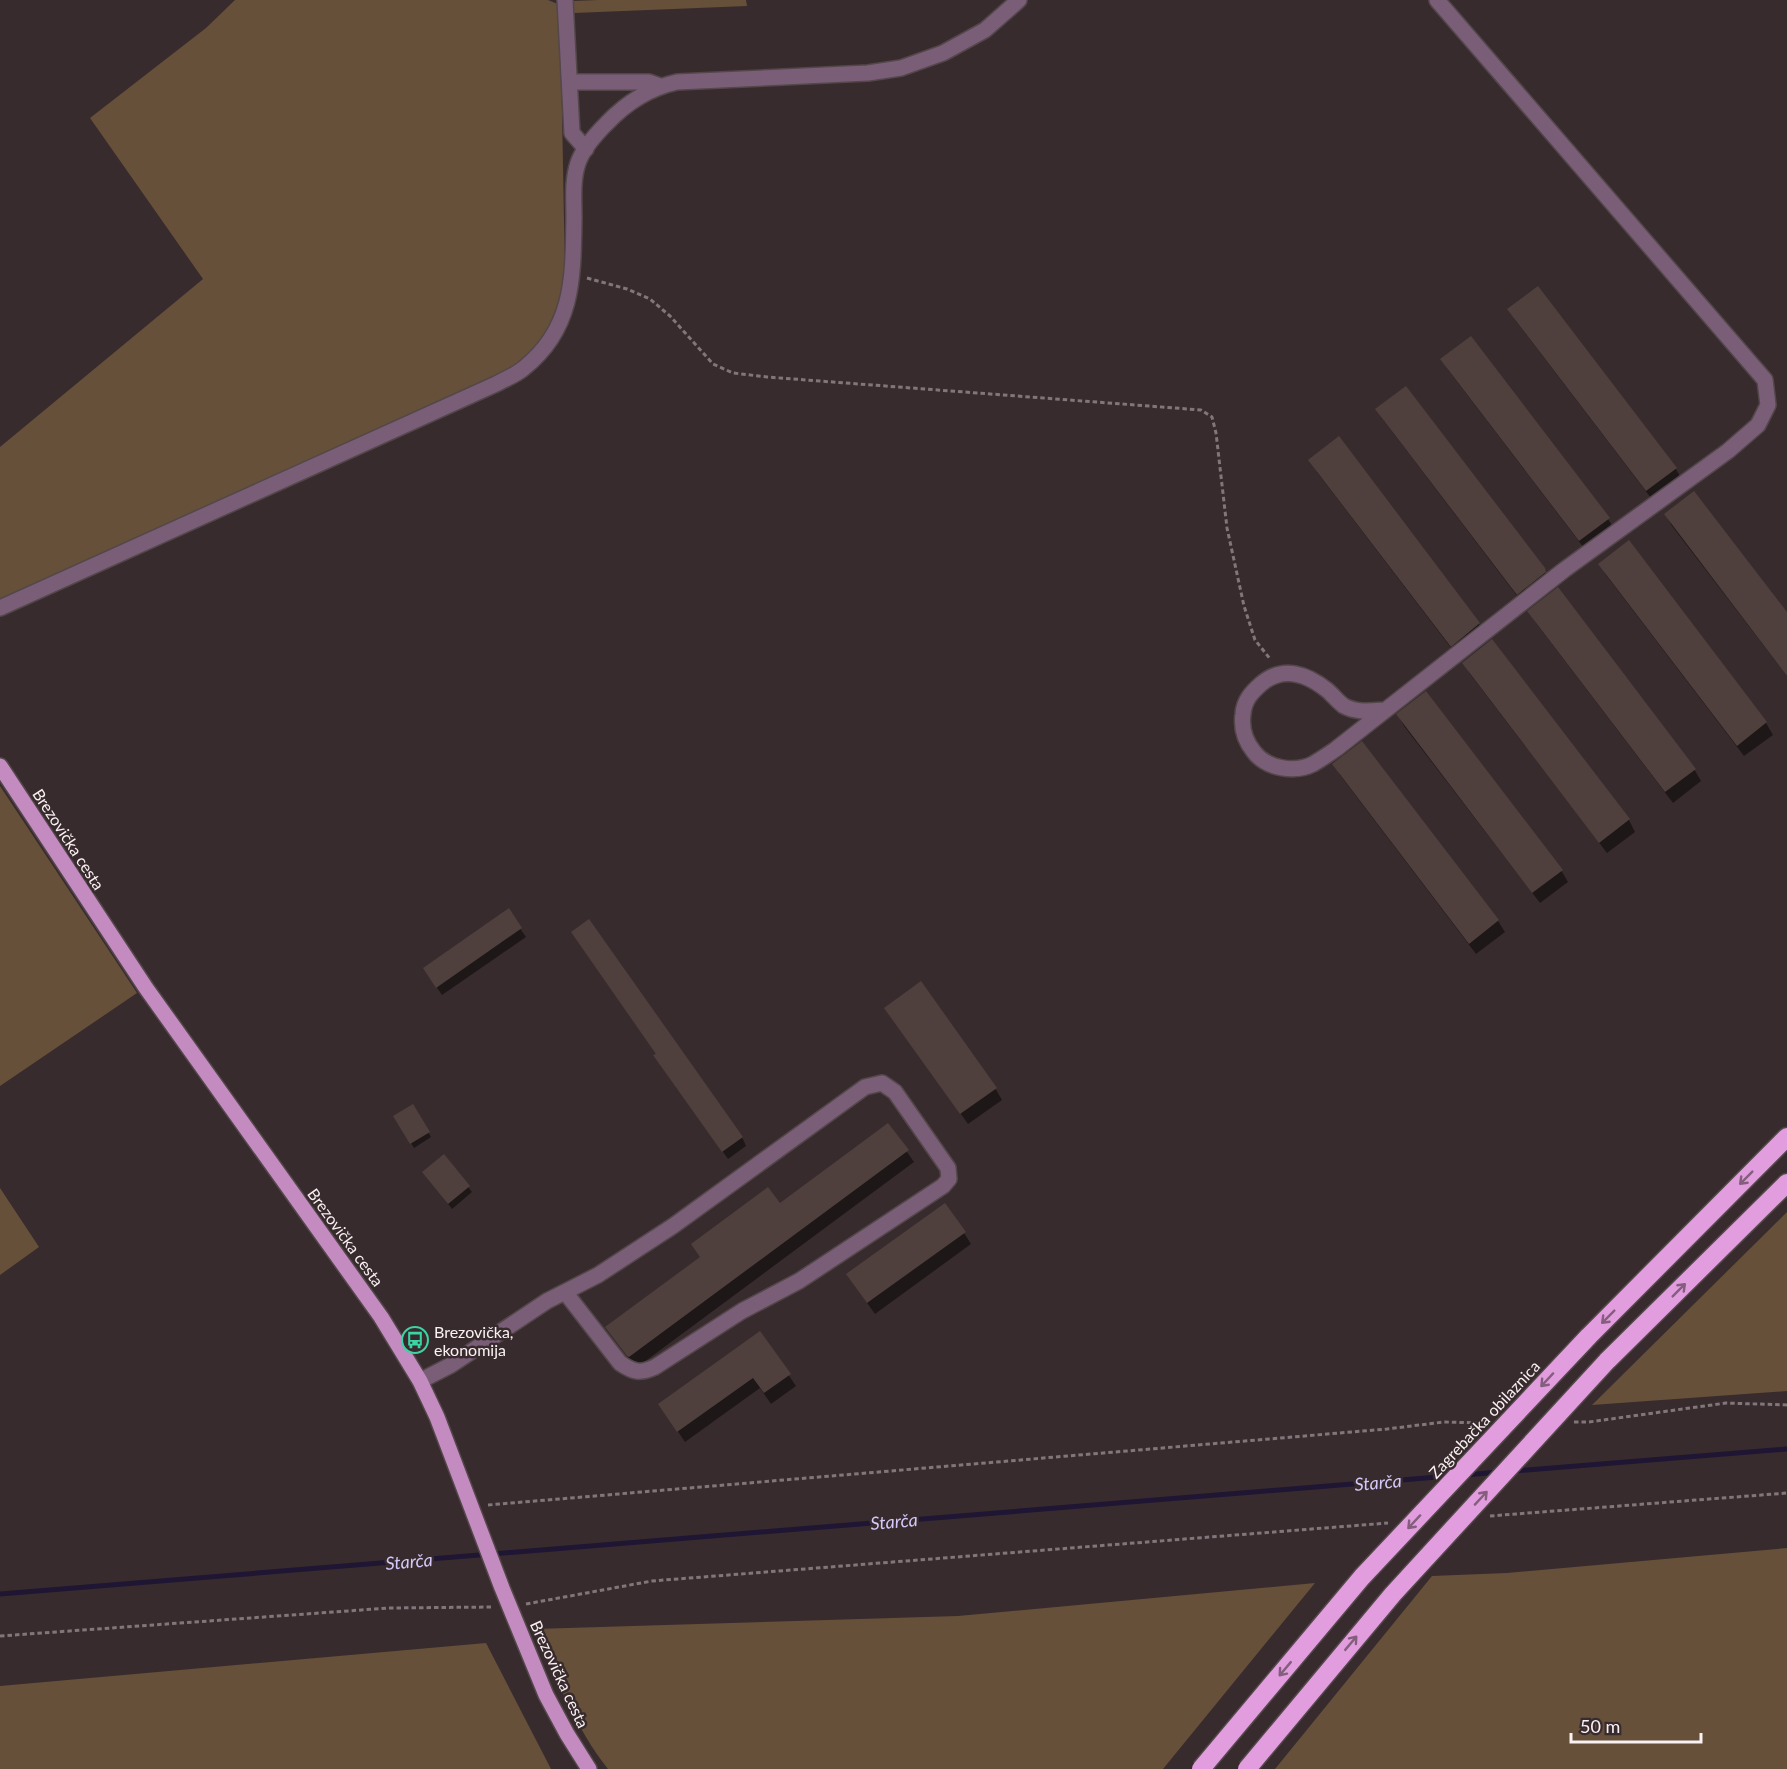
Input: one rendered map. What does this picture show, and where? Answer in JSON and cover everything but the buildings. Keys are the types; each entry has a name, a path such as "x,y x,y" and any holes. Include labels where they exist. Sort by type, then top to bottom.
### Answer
{"highway":[{"name":"Zagrebačka obilaznica","path":"1201,1769 1362,1577 1587,1337 1787,1137"},
{"path":"1247,1769 1393,1594 1607,1361 1787,1183"}],"main road":[{"name":"Brezovička cesta","path":"0,766 146,988 381,1317 420,1381 437,1417 502,1588 546,1695 586,1767"}],"street":[{"path":"565,0 572,133 586,149"},
{"path":"0,608 496,384 522,370 541,353 558,328 567,308 573,274 574,182 578,163 586,149 616,113 636,98 660,86 677,81 868,73 901,68 943,53 985,30 1019,0"},
{"path":"1384,710 1363,712 1344,706 1312,679 1295,673 1283,672 1265,680 1249,695 1243,710 1242,723 1245,738 1255,754 1270,765 1290,769 1311,765 1336,749 1564,570 1728,451 1758,425 1768,405 1765,380 1437,0"},
{"path":"570,82 649,82 660,86"},
{"path":"420,1381 451,1365 547,1301 598,1275 673,1226 865,1087 882,1083 895,1092 948,1168 949,1179 943,1186 799,1281 742,1311 642,1373 630,1371 620,1363 565,1292"}],"path":[{"path":"573,274 627,289 650,299 670,316 713,364 733,373 1201,410 1212,417 1216,433 1227,528 1251,628 1255,640 1267,657 1283,672"},
{"path":"1566,1422 1589,1422 1726,1403 1787,1405"},
{"path":"472,1506 999,1463 1444,1422 1484,1424"},
{"path":"1480,1516 1787,1493"},
{"path":"0,1636 389,1608 510,1606 652,1581 1398,1523"}],"shaded area":[{"path":"235,0 548,0 560,5 565,273 555,313 550,325 527,358 504,374 0,600 0,447 203,279 90,118 206,28"},
{"path":"746,0 747,6 574,13 573,1"},
{"path":"0,786 137,993 0,1086"},
{"path":"0,1188 39,1247 0,1275"},
{"path":"1787,1212 1787,1391 1592,1405"},
{"path":"1787,1548 1787,1769 1275,1769 1432,1576 1507,1573"},
{"path":"1315,1583 1163,1769 608,1769 576,1719 535,1629 958,1616"},
{"path":"486,1643 551,1769 0,1769 0,1686"}],"waterway":[{"name":"Starča","path":"1514,1471 1787,1449"},
{"name":"Starča","path":"1466,1475 1498,1472"},
{"name":"Starča","path":"0,1594 1450,1476"}],"place":[{"name":"Brezovička, ekonomija","path":"415,1340"}]}
